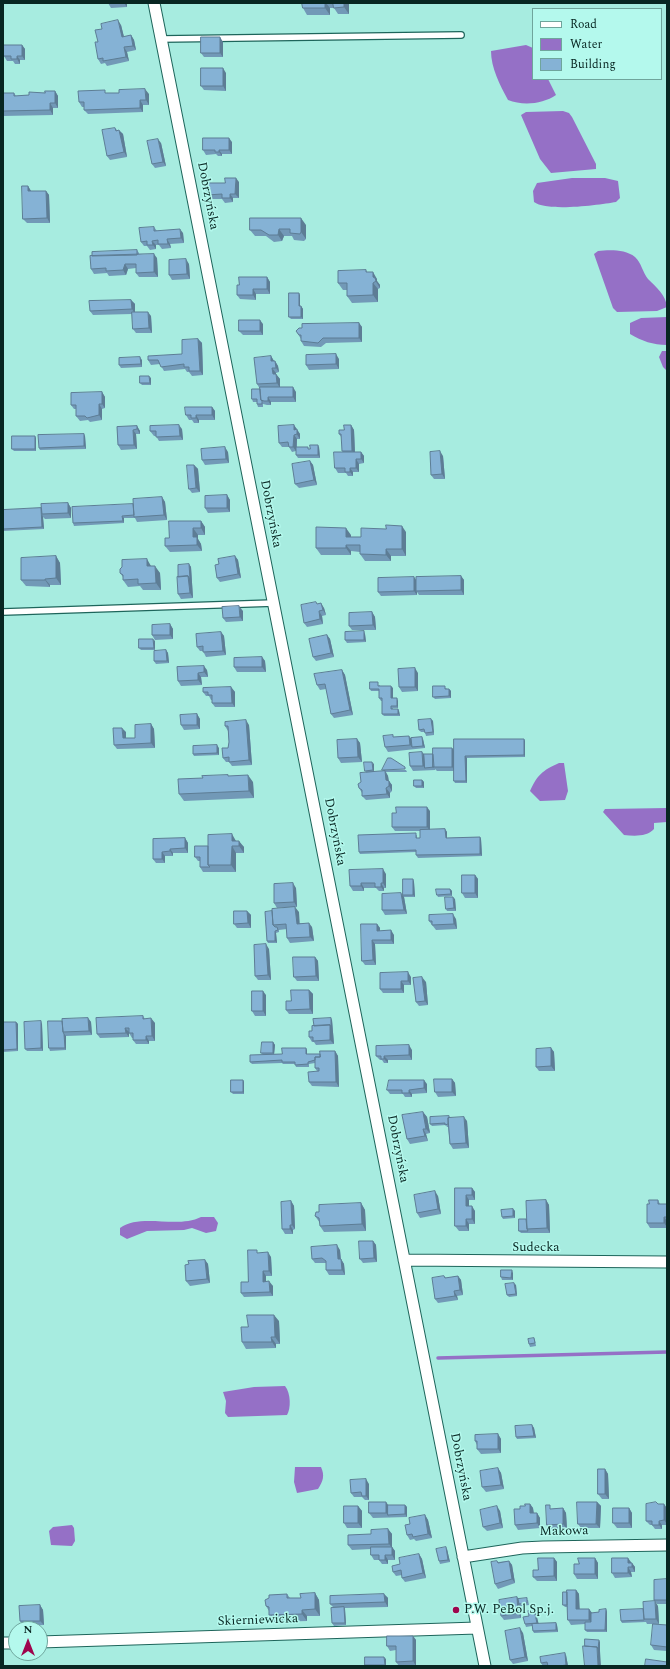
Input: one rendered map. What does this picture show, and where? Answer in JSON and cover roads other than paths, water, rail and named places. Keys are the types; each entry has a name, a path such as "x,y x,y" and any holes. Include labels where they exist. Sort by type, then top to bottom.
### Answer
{"street":[{"name":"Dobrzyńska","path":"154,3 485,1666"},
{"name":"Sudecka","path":"404,1260 667,1262"},
{"name":"Makowa","path":"463,1557 536,1547 667,1545"},
{"name":"Skierniewicka","path":"48,1642 477,1628"}],"lane":[{"path":"161,39 461,35"},
{"path":"3,612 274,603"}],"water":[{"path":"526,45 532,48 532,80 548,80 556,95 533,103 520,103 508,100 494,70 491,51"},
{"path":"563,111 569,113 572,117 596,164 596,169 551,173 540,159 521,115 526,112"},
{"path":"572,178 605,178 618,181 620,198 616,202 574,207 550,207 534,202 533,191 537,183"},
{"path":"598,251 622,251 635,257 648,279 663,295 667,307 657,311 617,312 613,308 594,254"},
{"path":"667,317 667,345 648,342 630,334 630,323 641,318"},
{"path":"662,351 667,351 667,371 663,367 659,357"},
{"path":"559,763 564,763 568,791 565,800 540,801 530,791 533,785 538,777 548,768"},
{"path":"667,808 667,822 654,823 654,829 651,832 636,836 624,835 603,812 605,809"},
{"path":"201,1217 214,1217 218,1223 216,1231 206,1233 192,1228 184,1230 147,1231 127,1239 120,1235 120,1228 138,1222 181,1222"},
{"path":"285,1386 290,1401 287,1415 228,1417 225,1413 226,1401 223,1392 254,1387"},
{"path":"295,1467 321,1467 323,1478 318,1489 297,1493 294,1482"},
{"path":"72,1525 74,1528 75,1541 72,1546 51,1545 49,1531 53,1527"}],"waterway":[{"path":"438,1358 667,1352"}],"place":[{"name":"P.W. PeBol Sp.j.","path":"456,1610"}]}
